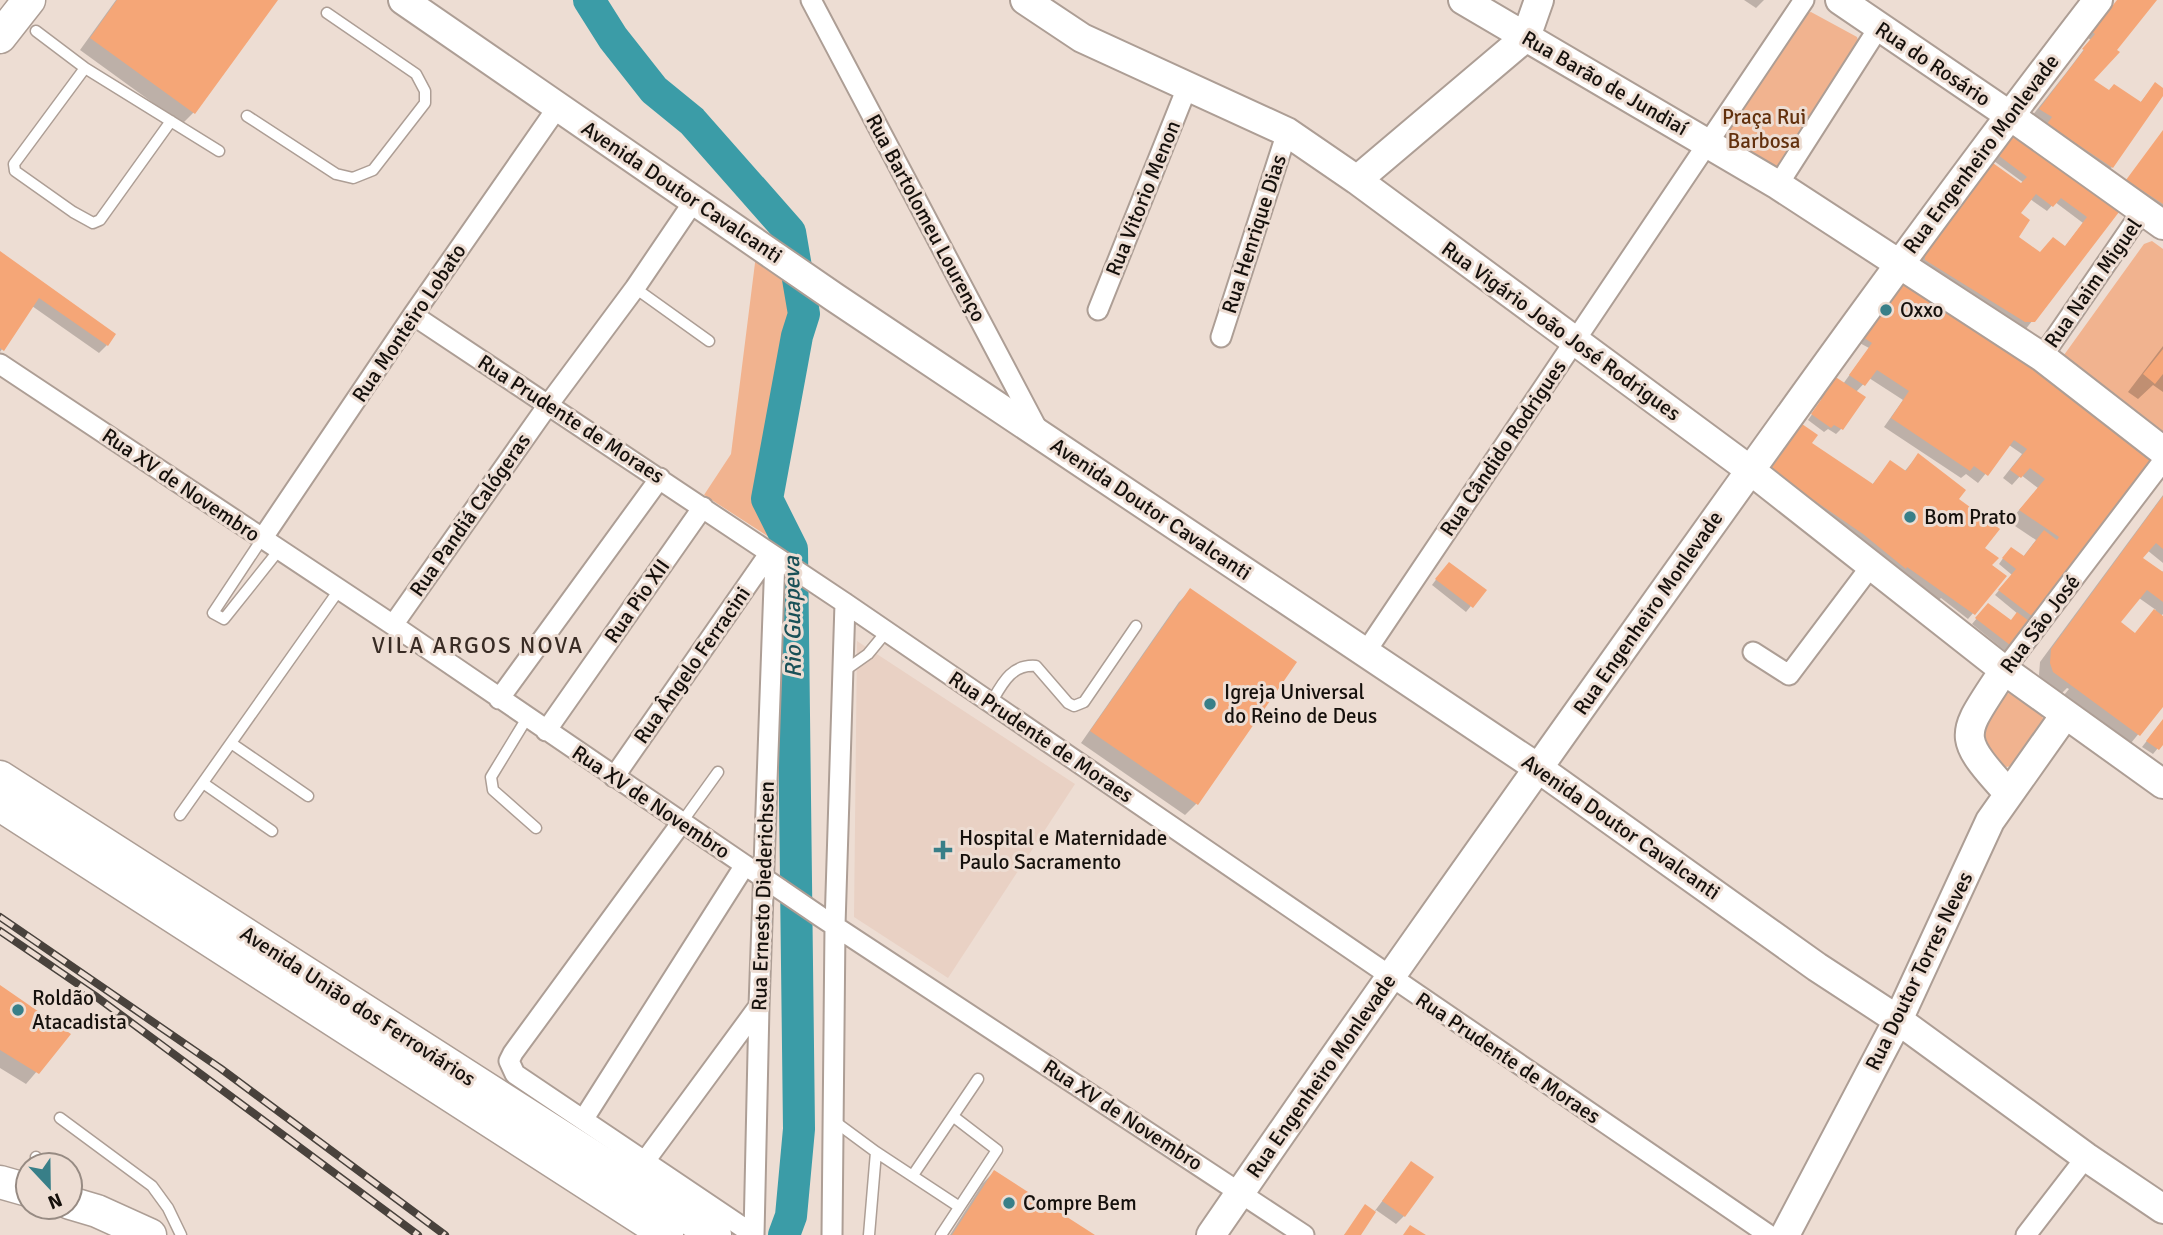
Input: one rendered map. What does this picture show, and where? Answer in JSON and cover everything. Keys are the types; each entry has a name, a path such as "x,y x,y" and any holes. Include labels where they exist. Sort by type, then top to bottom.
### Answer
{"main road":[{"path":"0,37 29,0"},
{"name":"Avenida Doutor Cavalcanti","path":"403,0 834,297 1538,768 1817,967 1898,1020 2085,1157 2163,1209"},
{"name":"Rua Vigário João José Rodrigues","path":"1024,0 1082,38 1287,132 1357,180 1750,470 2004,670 2163,784"},
{"name":"Rua Barão de Jundiaí","path":"1463,0 1778,185 2042,357 2163,451"},
{"path":"1357,180 1526,37 1539,0"},
{"name":"Rua do Rosário","path":"1841,0 2153,218"},
{"name":"Rua Engenheiro Monlevade","path":"1211,1235 1390,977 1750,470 1899,263 2098,0"},
{"name":"Rua São José","path":"2004,670 1973,719 1969,743 1979,761 2009,794"},
{"name":"Rua Doutor Torres Neves","path":"1785,1235 1898,1020 1990,821 2065,715"},
{"name":"Avenida União dos Ferroviários","path":"0,776 715,1235"},
{"name":"Avenida União dos Ferroviários","path":"0,805 667,1235"},
{"path":"84,1207 150,1235"}],"street":[{"name":"Rua Bartolomeu Lourenço","path":"811,0 1042,436"},
{"name":"Rua Cândido Rodrigues","path":"1365,653 1804,0"},
{"path":"1778,185 1879,27"},
{"name":"Rua Vitorio Menon","path":"1098,310 1188,85"},
{"name":"Rua Monteiro Lobato","path":"262,539 557,107"},
{"name":"Rua Henrique Dias","path":"1221,337 1287,132"},
{"name":"Rua Pandiá Calógeras","path":"393,625 548,405 635,288 694,201"},
{"name":"Rua Naim Miguel","path":"2042,357 2153,218"},
{"name":"Rua Prudente de Moraes","path":"413,315 887,631 1769,1235"},
{"name":"Rua XV de Novembro","path":"3,374 393,625 771,883 1304,1235"},
{"name":"Rua São José","path":"2004,670 2163,461"},
{"path":"499,699 660,478"},
{"name":"Rua Pio XII","path":"546,731 703,507"},
{"name":"Rua Ângelo Ferracini","path":"614,777 777,559"},
{"name":"Rua Ernesto Diederichsen","path":"754,1235 759,1006 771,883 777,559"},
{"path":"1753,652 1789,675 1871,565"},
{"path":"832,1235 834,1121 828,921 845,603"},
{"path":"682,822 509,1061 516,1074 754,1235"},
{"path":"583,1120 745,865"},
{"path":"645,1161 759,1006"},
{"path":"2026,1235 2085,1157"}],"lane":[{"path":"247,116 336,174 354,178 373,170 418,113 425,103 425,91 416,74 327,13"},
{"path":"36,31 85,68 219,151"},
{"path":"85,68 14,164 15,171 73,212 93,223 100,220 170,121"},
{"path":"635,288 709,341"},
{"path":"262,539 213,613 224,619 279,550"},
{"path":"180,815 339,590"},
{"path":"990,703 1012,671 1026,665 1036,666 1068,703 1079,706 1136,626"},
{"path":"843,672 868,654 887,631"},
{"path":"527,718 491,777 491,783 493,790 536,828"},
{"path":"232,743 307,796"},
{"path":"682,822 718,772"},
{"path":"203,783 272,831"},
{"path":"913,1175 978,1079"},
{"path":"941,1235 997,1150 954,1117"},
{"path":"60,1118 152,1186 168,1208 181,1235"},
{"path":"834,1121 958,1206"},
{"path":"869,1235 876,1152"}],"shaded area":[{"name":"Hospital e Maternidade Paulo Sacramento","path":"857,641 1075,784 948,978 854,917"}],"green space":[{"name":"Praça Rui Barbosa","path":"1811,12 1857,37 1860,47 1778,171 1771,175 1719,134 1800,15"},
{"path":"2152,241 2163,249 2163,438 2066,364 2064,355 2144,244"},
{"path":"756,255 787,273 790,327 766,442 759,505 783,546 704,495 731,454"},
{"path":"2011,692 2040,712 2045,723 2014,766 2005,767 1977,743 2000,697"}],"building":[{"path":"117,0 278,0 195,114 90,38"},
{"path":"2117,0 2157,0 2117,50 2120,52 2094,80 2109,90 2114,84 2141,102 2155,82 2163,88 2163,96 2113,168 2047,124 2052,117 2039,109 2084,50 2082,49 2095,34 2092,32"},
{"path":"2163,130 2163,204 2126,180"},
{"path":"2015,133 2119,212 2035,322 2025,322 1925,260 1925,252 1990,161 2021,183 2027,177 1998,155","holes":["2036,194 2053,207 2061,198 2087,217 2065,246 2053,237 2040,252 2019,237 2030,220 2021,213"]},
{"path":"0,251 116,334 108,346 39,298 4,351 0,348"},
{"path":"1900,275 2162,456 2037,620 1998,590 2016,569 2002,558 2011,547 2024,556 2044,530 2057,540 2059,537 2019,510 2045,479 2030,468 2021,478 2010,470 2027,449 2014,440 1988,476 1974,466 1970,471 1891,418 1909,391 1877,370 1865,386 1849,375 1872,343 1858,334"},
{"path":"2163,349 2163,374 2155,384 2143,374"},
{"path":"1831,374 1866,397 1843,430 1834,425 1831,428 1811,414 1825,394 1819,389"},
{"path":"1802,424 1818,435 1812,443 1873,484 1890,460 1906,471 1918,453 1966,490 1959,499 2000,529 1985,548 1999,558 1992,565 2007,576 1975,615 1907,567 1906,569 1863,534 1770,470"},
{"path":"2163,496 2163,549 2156,543 2143,558 2163,572 2163,602 2147,590 2121,622 2135,633 2154,609 2163,616 2163,707 2140,736 2053,672 2050,663 2051,649"},
{"path":"1449,562 1487,590 1473,608 1435,579"},
{"path":"1190,588 1297,662 1198,805 1090,731"},
{"path":"1988,603 2011,620 2017,612 2033,624 2016,646 2010,645 1975,618"},
{"path":"2163,719 2163,745 2159,750 2146,741"},
{"name":"Roldão Atacadista","path":"0,985 71,1034 39,1074 0,1050"},
{"path":"1411,1161 1434,1177 1405,1217 1382,1201"},
{"name":"Compre Bem","path":"994,1170 1095,1235 952,1235"},
{"path":"1365,1204 1376,1212 1361,1235 1344,1235"},
{"path":"1410,1225 1426,1235 1403,1235"}],"waterway":[{"name":"Rio Guapeva","path":"589,0 613,38 654,90 692,121 790,232 804,314 797,336 767,499 792,549 799,1129 791,1216 784,1235"}],"railway":[{"path":"0,917 220,1068 445,1235"},
{"path":"0,931 94,995 418,1235"}],"place":[{"name":"Oxxo","path":"1886,310"},
{"name":"Bom Prato","path":"1910,517"},
{"name":"Igreja Universal do Reino de Deus","path":"1210,704"},
{"name":"Hospital e Maternidade Paulo Sacramento","path":"943,850"},
{"name":"Roldão Atacadista","path":"18,1010"},
{"name":"Compre Bem","path":"1009,1203"}],"district":[{"name":"VILA ARGOS NOVA","path":"478,645"}]}
